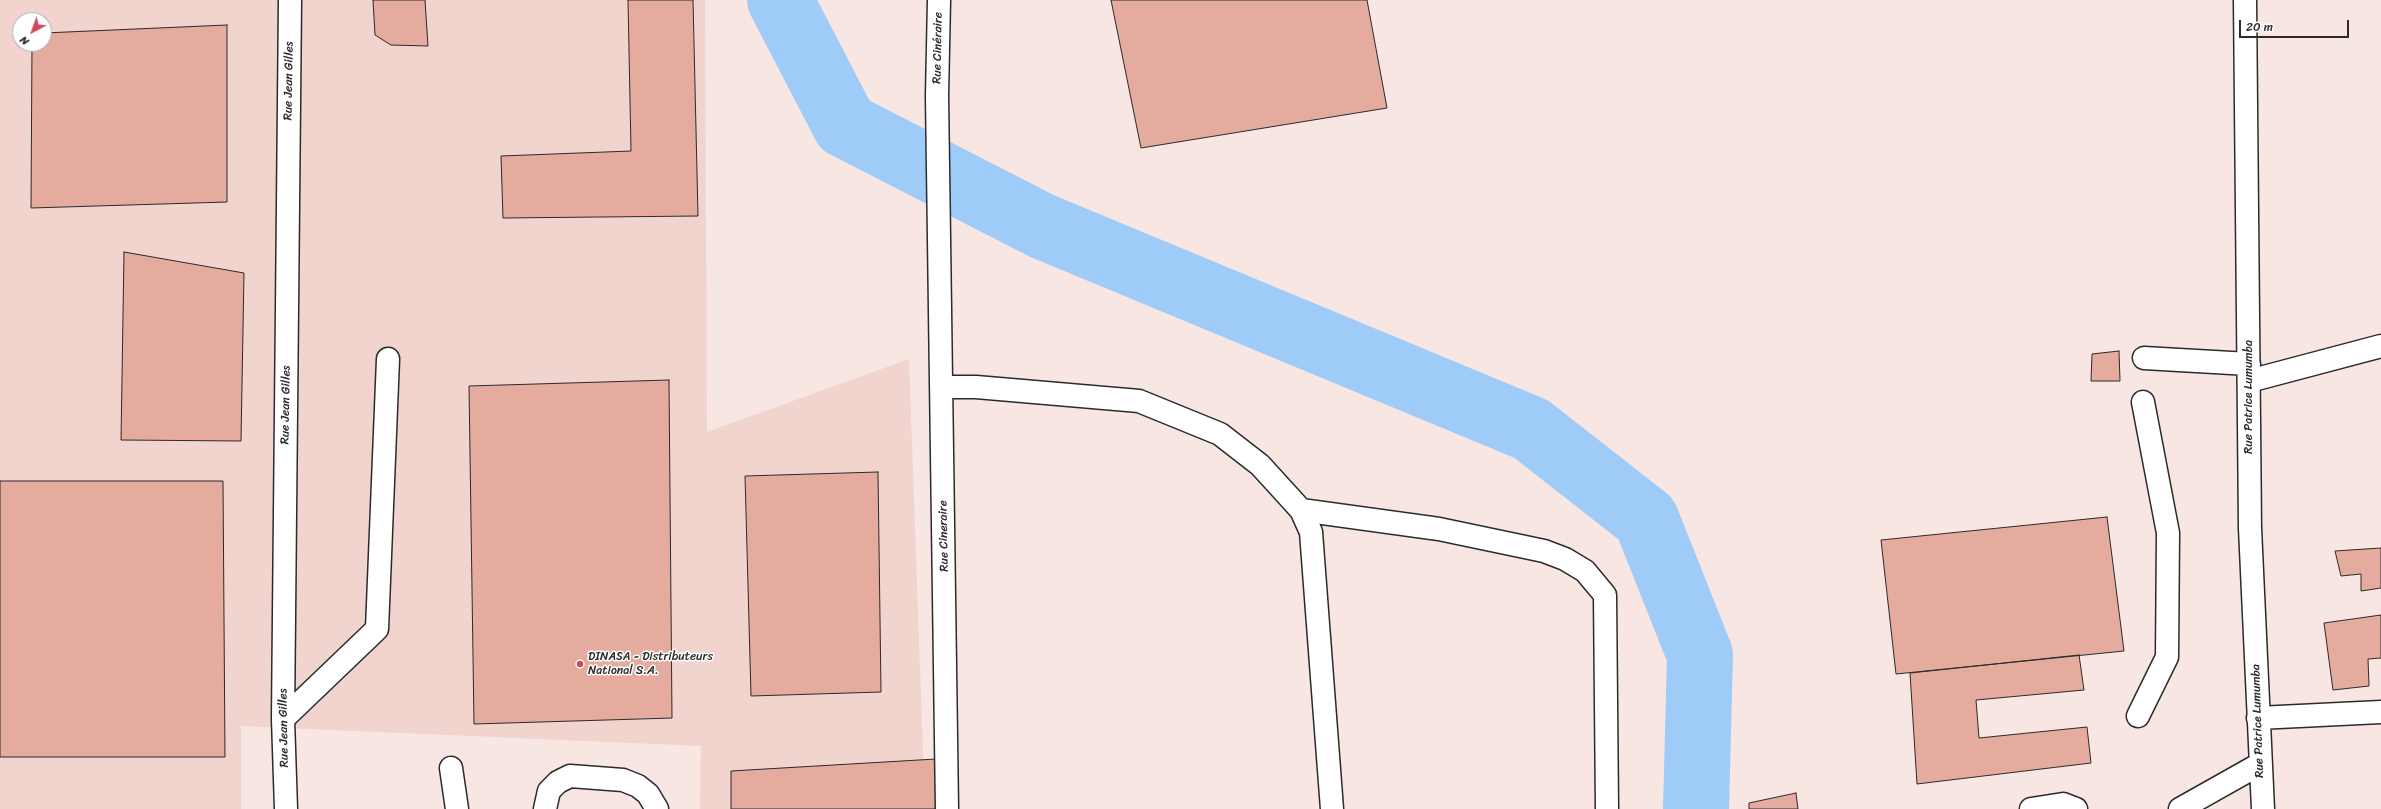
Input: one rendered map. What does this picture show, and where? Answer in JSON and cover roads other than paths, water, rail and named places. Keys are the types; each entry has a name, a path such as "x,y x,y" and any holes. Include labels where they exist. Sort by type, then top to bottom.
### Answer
{"street":[{"name":"Rue Jean Gilles","path":"286,809 283,719 290,0"},
{"name":"Rue Cinéraire","path":"939,0 937,96 940,263"},
{"name":"Rue Patrice Lumumba","path":"2245,0 2250,528 2261,804"},
{"name":"Rue Cineraire","path":"940,263 948,809"},
{"path":"2144,358 2249,373 2381,346"},
{"path":"283,719 378,629 388,360"},
{"path":"942,387 976,387 1139,401 1220,434 1260,465 1301,510 1311,532 1332,809"},
{"path":"2138,716 2167,657 2168,533 2143,402"},
{"path":"1301,510 1439,529 1536,549 1565,559 1585,571 1605,595 1607,809"},
{"path":"2258,718 2381,712"},
{"path":"2180,809 2260,764"},
{"path":"451,768 457,809"},
{"path":"545,809 549,791 558,782 570,776 623,780 638,786 648,794 657,809"},
{"path":"2031,809 2063,804 2076,809"}],"waterway":[{"path":"780,0 845,125 1042,226 1531,429 1646,519 1700,655 1696,809"}],"place":[{"name":"DINASA - Distributeurs National S.A.","path":"580,664"}]}
